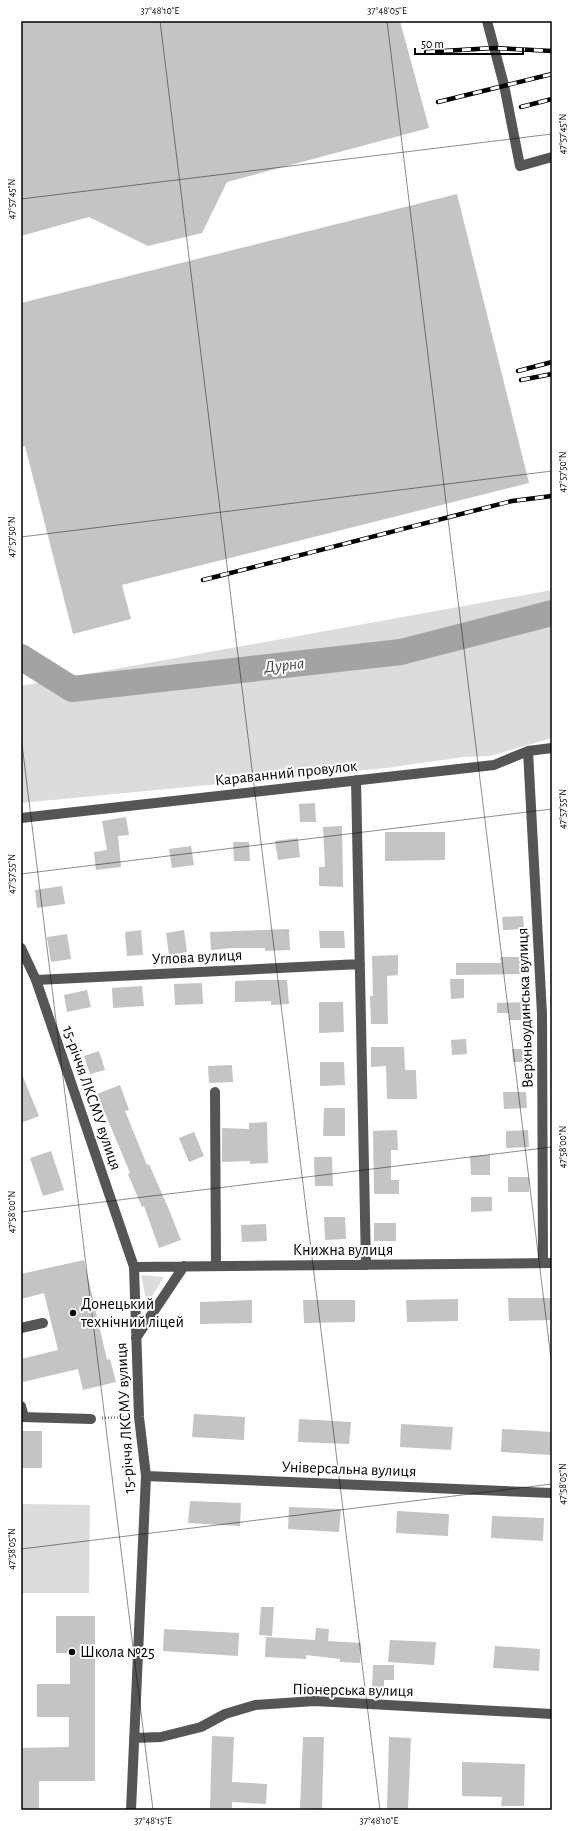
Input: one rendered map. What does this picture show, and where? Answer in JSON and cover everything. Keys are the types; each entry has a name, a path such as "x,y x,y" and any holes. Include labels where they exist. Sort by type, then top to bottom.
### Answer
{"street":[{"path":"487,21 504,85 520,166 552,157"},
{"name":"Караванний провулок","path":"21,818 494,765 528,751 552,748"},
{"name":"Верхньоудинська вулиця","path":"528,751 542,1014 548,1263"},
{"path":"356,780 366,1265"},
{"name":"15-річчя ЛКСМУ вулиця","path":"21,948 36,980 134,1267 139,1417 146,1476 131,1810"},
{"name":"Углова вулиця","path":"36,980 360,964"},
{"path":"215,1092 216,1266"},
{"name":"Книжна вулиця","path":"134,1267 548,1263"},
{"path":"136,1338 184,1266"},
{"path":"21,1328 43,1323"},
{"path":"21,1406 23,1417 91,1419"},
{"name":"Універсальна вулиця","path":"146,1476 552,1492"},
{"name":"Піонерська вулиця","path":"134,1738 160,1737 201,1727 225,1714 255,1705 315,1701 552,1714"}],"path":[{"path":"91,1419 139,1417"}],"shaded area":[{"path":"552,590 552,738 490,756 463,757 386,768 21,803 21,686"},
{"path":"141,1275 164,1277 147,1304"},
{"path":"21,1504 90,1505 89,1593 21,1593"}],"building":[{"path":"21,21 400,21 429,128 227,182 202,233 148,246 89,217 21,236"},
{"path":"457,194 529,483 122,585 131,619 73,634 25,446 21,447 21,303"},
{"path":"315,803 316,822 300,822 299,804"},
{"path":"126,817 129,835 118,836 121,867 96,870 94,852 107,850 102,821"},
{"path":"342,826 343,887 319,886 319,867 325,867 323,827"},
{"path":"385,832 445,832 445,860 385,861"},
{"path":"298,838 300,857 278,860 275,841"},
{"path":"233,842 249,842 250,861 234,861"},
{"path":"191,846 194,865 172,868 169,849"},
{"path":"62,886 65,904 37,908 35,890"},
{"path":"523,916 524,929 503,930 502,917"},
{"path":"289,929 290,950 265,951 265,948 233,948 211,950 210,932"},
{"path":"141,930 143,955 127,956 125,932"},
{"path":"184,930 187,952 169,955 166,933"},
{"path":"319,931 344,931 345,948 320,948"},
{"path":"67,934 71,959 51,962 47,937"},
{"path":"398,955 398,975 387,976 388,1024 371,1024 370,996 373,996 372,956"},
{"path":"500,957 523,957 524,974 456,975 456,963 501,963"},
{"path":"450,979 464,979 464,998 451,999"},
{"path":"287,980 289,1004 271,1005 271,1001 235,1002 235,981"},
{"path":"202,983 203,1004 175,1005 174,984"},
{"path":"142,986 144,1006 113,1008 112,988"},
{"path":"87,990 91,1007 67,1012 64,995"},
{"path":"319,1002 343,1002 344,1032 319,1033"},
{"path":"527,1002 527,1020 509,1020 509,1013 497,1013 497,1003"},
{"path":"466,1039 467,1054 452,1055 451,1040"},
{"path":"371,1047 404,1047 405,1070 416,1070 417,1099 387,1099 386,1066 371,1067"},
{"path":"512,1049 526,1049 527,1062 513,1062"},
{"path":"99,1051 105,1070 90,1074 84,1056"},
{"path":"320,1062 344,1062 345,1085 320,1086"},
{"path":"232,1065 233,1082 209,1083 208,1066"},
{"path":"21,1072 39,1116 21,1123"},
{"path":"120,1085 129,1110 125,1111 147,1165 149,1164 181,1240 159,1248 144,1206 142,1207 128,1174 130,1173 97,1094"},
{"path":"503,1092 526,1092 527,1108 504,1109"},
{"path":"324,1108 345,1108 345,1136 323,1136"},
{"path":"267,1122 268,1163 250,1164 250,1161 222,1162 222,1128 249,1129 249,1123"},
{"path":"397,1130 398,1150 391,1150 391,1180 399,1180 399,1194 374,1194 373,1131"},
{"path":"528,1130 529,1147 506,1148 506,1131"},
{"path":"194,1132 204,1156 189,1162 179,1138"},
{"path":"51,1151 64,1190 43,1196 30,1158"},
{"path":"490,1155 490,1175 471,1175 470,1156"},
{"path":"314,1157 332,1157 333,1186 315,1186"},
{"path":"508,1177 529,1177 529,1192 508,1192"},
{"path":"471,1197 492,1197 492,1211 471,1212"},
{"path":"324,1217 345,1217 346,1239 325,1240"},
{"path":"374,1223 396,1223 396,1241 374,1241"},
{"path":"266,1224 267,1241 242,1242 241,1225"},
{"name":"Донецький технічний ліцей","path":"84,1260 107,1360 110,1359 116,1382 83,1390 78,1369 23,1382 21,1359 58,1350 44,1293 21,1299 21,1274"},
{"path":"508,1298 552,1298 552,1320 509,1321"},
{"path":"458,1299 458,1321 407,1322 406,1300"},
{"path":"252,1300 252,1323 200,1324 200,1302"},
{"path":"303,1300 355,1300 355,1322 304,1323"},
{"path":"194,1414 245,1417 244,1440 192,1437"},
{"path":"299,1419 351,1422 349,1444 298,1442"},
{"path":"401,1424 453,1427 451,1450 400,1447"},
{"path":"502,1429 552,1432 552,1455 501,1452"},
{"path":"21,1431 42,1431 42,1468 21,1468"},
{"path":"190,1501 241,1503 240,1526 188,1523"},
{"path":"289,1507 341,1509 339,1532 288,1529"},
{"path":"397,1511 449,1514 448,1536 396,1533"},
{"path":"492,1516 544,1518 543,1541 491,1538"},
{"path":"261,1607 274,1607 272,1636 259,1635"},
{"path":"56,1616 95,1616 95,1781 39,1781 39,1810 21,1810 21,1748 69,1747 69,1717 37,1717 37,1684 70,1684 70,1653 56,1653"},
{"path":"316,1628 329,1629 328,1641 361,1643 360,1663 340,1662 340,1659 306,1655 306,1659 265,1657 266,1637 315,1640"},
{"path":"164,1629 239,1633 238,1656 163,1651"},
{"path":"390,1640 436,1642 434,1665 388,1662"},
{"path":"495,1646 540,1649 539,1671 493,1668"},
{"path":"373,1665 394,1665 394,1680 384,1680 384,1689 372,1688"},
{"path":"212,1736 234,1737 232,1782 267,1784 266,1804 232,1802 232,1808 210,1808"},
{"path":"303,1737 324,1737 322,1809 300,1808"},
{"path":"389,1737 411,1738 408,1809 387,1809"},
{"path":"462,1762 525,1764 524,1806 501,1806 502,1797 462,1796"}],"waterway":[{"name":"Дурна","path":"21,657 72,689 401,652 552,613"}],"railway":[{"path":"426,52 494,48 552,51"},
{"path":"438,102 552,74"},
{"path":"521,107 552,99"},
{"path":"518,371 552,362"},
{"path":"521,380 552,374"},
{"path":"203,580 512,501 552,496"}],"place":[{"name":"Донецький технічний ліцей","path":"73,1313"},
{"name":"Школа №25","path":"72,1652"}]}
